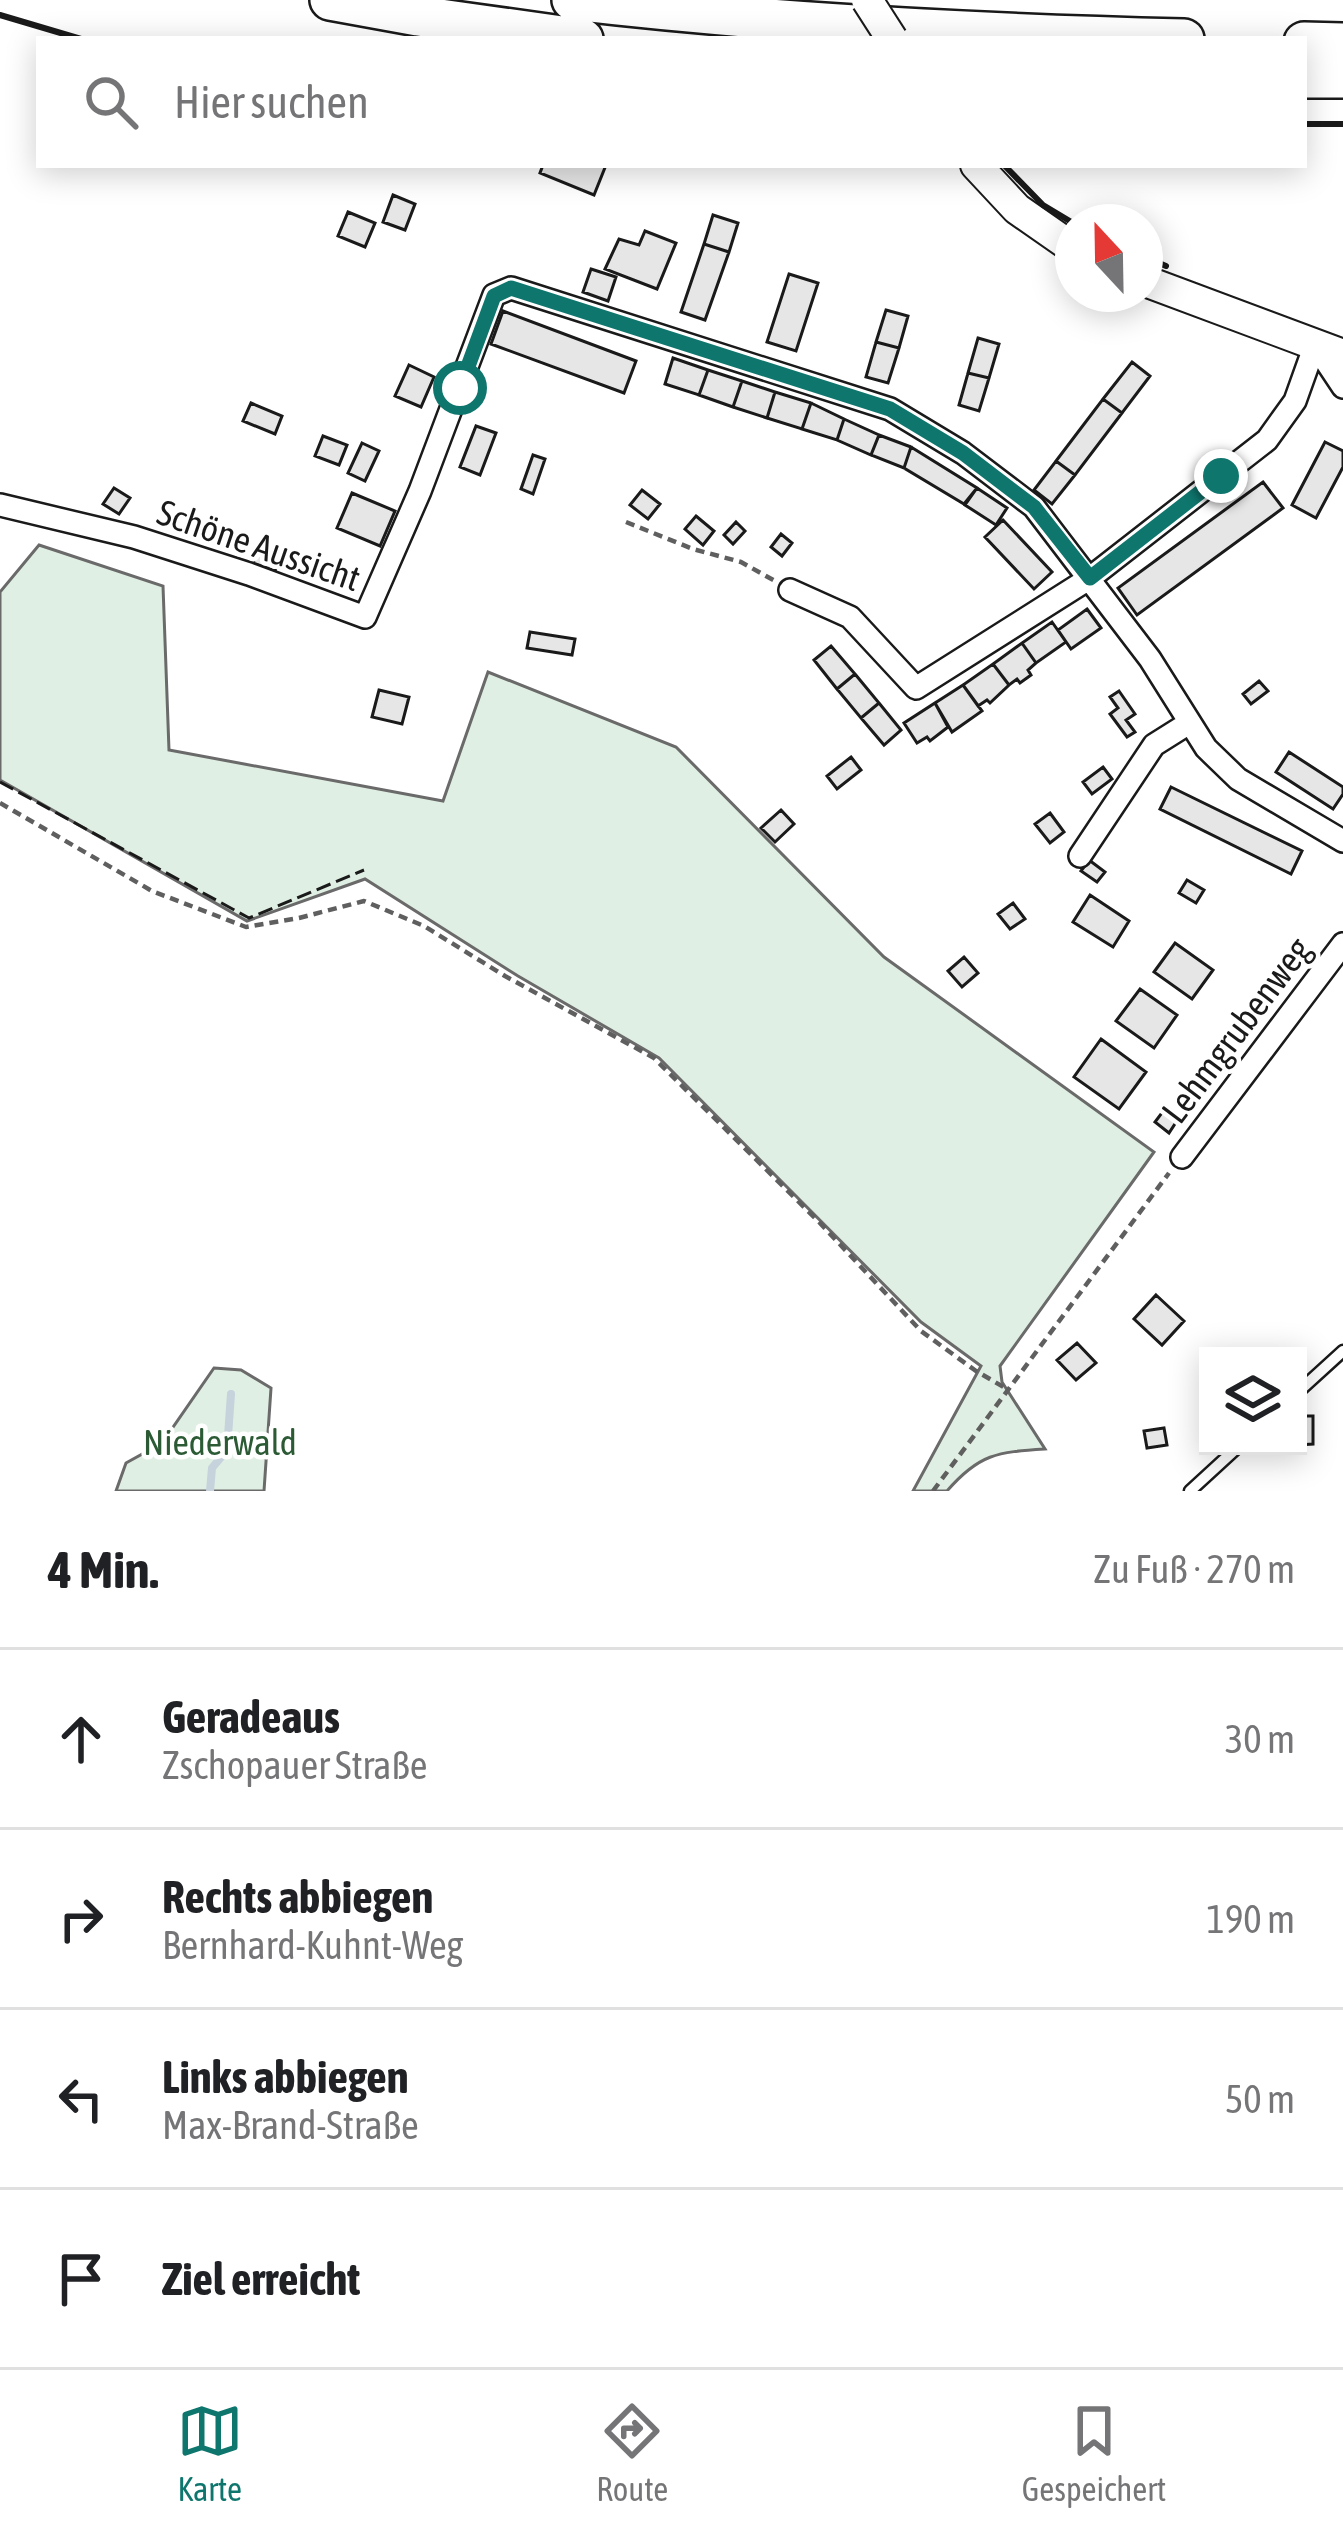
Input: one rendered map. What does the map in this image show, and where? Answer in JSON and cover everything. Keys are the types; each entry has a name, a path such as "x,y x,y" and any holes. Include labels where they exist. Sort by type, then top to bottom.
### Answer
{"highway":[{"path":"330,0 561,36"},
{"path":"572,0 762,19 1050,36"},
{"path":"1307,42 1343,43"},
{"path":"1307,78 1343,78"}],"street":[{"path":"867,0 890,36"},
{"path":"979,168 1017,209 1055,235"},
{"name":"Schöne Aussicht","path":"0,506 134,537 365,617 420,491 494,296 511,288 890,409 963,453 1034,507 1090,578"},
{"path":"1163,288 1329,350 1343,388"},
{"path":"790,590 850,617 916,688 1090,578 1268,440 1329,350"},
{"path":"1090,578 1150,659 1206,748 1238,779 1343,841"},
{"path":"1080,856 1154,745 1189,723"},
{"name":"Lehmgrubenweg","path":"1182,1157 1343,944"}],"lane":[{"path":"1307,1384 1343,1351"},
{"path":"1190,1491 1229,1455"}],"path":[{"path":"626,522 741,562 790,590"},
{"path":"0,803 152,891 246,927 364,902 424,926 654,1058 921,1331 1007,1389"},
{"path":"933,1491 1182,1157"}],"green space":[{"path":"39,545 163,586 169,750 443,801 488,672 676,747 884,957 1154,1152 1000,1366 1002,1382 1045,1449 990,1457 969,1469 947,1491 913,1491 981,1366 921,1322 659,1058 365,879 247,921 0,780 0,592"},
{"name":"Niederwald","path":"214,1368 241,1370 271,1388 264,1491 116,1491 126,1463 162,1443"}],"building":[{"path":"542,168 605,168 594,195 540,173"},
{"path":"393,195 415,204 405,230 383,222"},
{"path":"348,212 375,223 365,247 338,236"},
{"path":"713,215 738,223 729,252 704,244"},
{"path":"645,231 676,243 657,289 605,269 619,239 639,245"},
{"path":"704,244 729,252 705,320 681,312"},
{"path":"591,269 616,277 608,301 583,292"},
{"path":"789,274 818,283 796,351 767,342"},
{"path":"886,310 908,316 899,348 876,342"},
{"path":"503,311 636,361 624,393 491,344"},
{"path":"978,338 999,344 989,378 968,373"},
{"path":"876,342 899,348 888,383 866,377"},
{"path":"673,358 708,370 699,395 665,384"},
{"path":"1132,362 1150,376 1122,413 1103,399"},
{"path":"409,365 434,377 421,407 395,396"},
{"path":"708,370 742,381 733,407 699,395"},
{"path":"968,373 989,378 979,411 959,405"},
{"path":"742,381 775,392 767,418 733,407"},
{"path":"775,392 811,403 802,429 767,418"},
{"path":"1103,399 1122,413 1075,475 1056,461"},
{"path":"251,403 282,416 275,434 243,421"},
{"path":"811,403 844,419 837,440 802,429"},
{"path":"844,419 879,435 871,455 837,440"},
{"path":"476,426 496,433 480,475 460,467"},
{"path":"879,435 911,447 904,468 871,455"},
{"path":"323,436 347,445 339,465 315,456"},
{"path":"1325,442 1343,451 1343,467 1316,518 1292,505"},
{"path":"362,443 379,451 365,481 348,473"},
{"path":"911,447 977,488 964,504 904,468"},
{"path":"533,455 545,459 533,494 521,489"},
{"path":"1056,461 1075,475 1052,504 1034,490"},
{"path":"1263,482 1283,508 1137,615 1118,588"},
{"path":"114,488 130,498 119,514 103,504"},
{"path":"977,488 1007,508 996,525 965,505"},
{"path":"642,490 660,504 648,519 630,505"},
{"path":"352,493 395,511 380,546 337,528"},
{"path":"696,516 714,531 703,545 685,529"},
{"path":"1003,520 1052,572 1034,589 985,537"},
{"path":"736,522 745,531 733,544 724,535"},
{"path":"781,534 792,543 782,556 771,547"},
{"path":"257,553 279,561 275,571 253,563"},
{"path":"1087,609 1101,628 1071,649 1058,630"},
{"path":"1052,622 1066,642 1036,663 1022,643"},
{"path":"530,632 575,639 572,655 527,648"},
{"path":"1022,643 1036,663 1028,670 1031,675 1009,685 993,664"},
{"path":"831,646 855,674 837,689 814,660"},
{"path":"993,664 1009,685 990,703 987,700 978,706 963,685"},
{"path":"855,674 879,703 861,718 837,689"},
{"path":"1259,681 1268,691 1251,704 1243,694"},
{"path":"963,685 982,711 952,732 935,703"},
{"path":"379,690 409,697 402,724 372,717"},
{"path":"1119,691 1135,714 1126,720 1135,732 1127,737 1110,714 1118,708 1110,697"},
{"path":"879,703 901,730 884,745 861,718"},
{"path":"935,703 948,727 930,741 927,737 917,743 904,723"},
{"path":"1289,752 1343,787 1333,809 1276,772"},
{"path":"851,757 861,770 837,789 827,776"},
{"path":"1103,767 1112,779 1092,794 1083,782"},
{"path":"1171,787 1302,851 1291,874 1160,809"},
{"path":"781,810 794,824 775,842 761,828"},
{"path":"1050,813 1064,832 1050,843 1035,824"},
{"path":"1089,860 1105,872 1097,882 1081,871"},
{"path":"1187,880 1204,890 1196,903 1179,893"},
{"path":"1090,895 1129,921 1113,947 1073,922"},
{"path":"1013,903 1025,919 1010,929 998,914"},
{"path":"1175,943 1213,970 1192,999 1154,972"},
{"path":"964,957 978,973 962,987 948,971"},
{"path":"1140,989 1177,1015 1154,1048 1116,1021"},
{"path":"1101,1039 1146,1072 1119,1109 1074,1077"},
{"path":"1167,1106 1180,1116 1169,1133 1155,1122"},
{"path":"1156,1295 1184,1321 1162,1345 1134,1319"},
{"path":"1077,1343 1096,1363 1076,1380 1057,1360"},
{"path":"1307,1416 1313,1416 1313,1444 1307,1444"},
{"path":"1164,1428 1167,1445 1147,1448 1144,1431"}],"waterway":[{"path":"210,1491 212,1468 227,1450 231,1394"}],"fence":[{"path":"0,782 249,918 364,870"}],"wall":[{"path":"0,15 71,36"},
{"path":"1307,124 1343,124"},
{"path":"1007,168 1055,212"}],"route":[{"path":"460,388 494,296 511,288 890,409 963,453 1034,507 1090,578 1221,476"}]}
